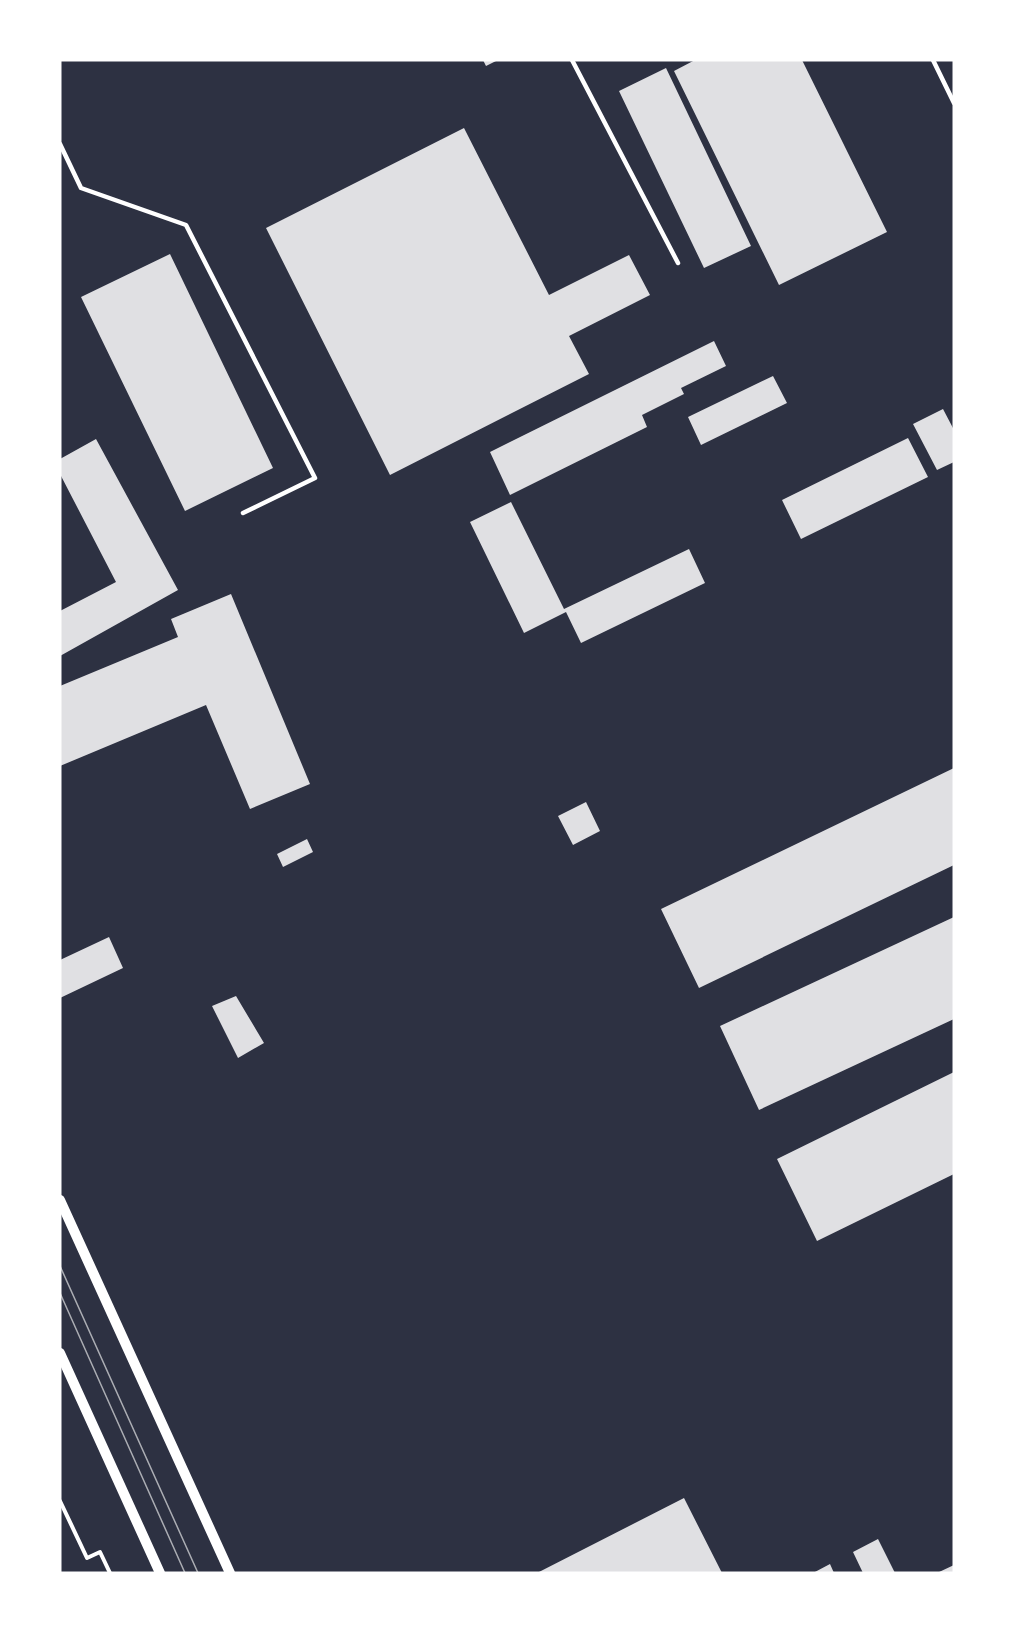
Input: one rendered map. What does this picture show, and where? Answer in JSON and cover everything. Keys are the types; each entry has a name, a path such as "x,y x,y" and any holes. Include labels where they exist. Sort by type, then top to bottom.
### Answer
{"street":[{"path":"60,1200 230,1573"},
{"path":"60,1353 160,1573"}],"lane":[{"path":"572,60 678,262"},
{"path":"933,60 954,103"},
{"path":"60,144 81,188 186,225 315,478 243,513"}],"path":[{"path":"60,1501 87,1558 100,1552 110,1573"}],"building":[{"path":"483,60 498,60 486,66"},
{"path":"695,60 802,60 887,232 779,285 674,71"},
{"path":"666,68 751,246 704,268 619,91"},
{"path":"464,128 549,295 629,255 650,295 569,336 589,374 390,475 266,228"},
{"path":"170,254 273,468 185,511 81,297"},
{"path":"714,341 726,366 681,388 684,394 642,415 647,427 510,495 490,452"},
{"path":"773,376 787,403 701,445 688,417"},
{"path":"943,409 954,430 954,462 937,470 913,424"},
{"path":"908,438 928,477 801,539 782,500"},
{"path":"96,439 178,590 60,656 60,611 116,582 60,474 60,459"},
{"path":"511,502 564,609 689,549 705,583 581,643 566,612 524,633 470,522"},
{"path":"231,594 310,784 250,809 206,705 60,766 60,686 178,637 171,619"},
{"path":"954,768 954,865 699,988 661,909"},
{"path":"586,802 600,831 573,845 558,816"},
{"path":"307,839 313,852 283,867 277,854"},
{"path":"954,917 954,1019 759,1110 720,1026"},
{"path":"109,937 123,968 60,998 60,960"},
{"path":"236,996 264,1043 238,1058 212,1006"},
{"path":"954,1072 954,1174 817,1241 777,1159"},
{"path":"684,1498 722,1573 537,1573"},
{"path":"878,1539 895,1573 863,1573 853,1552"},
{"path":"830,1564 834,1573 813,1573"},
{"path":"954,1565 954,1573 937,1573"}],"tram line":[{"path":"60,1266 198,1573"},
{"path":"60,1293 185,1573"}]}
